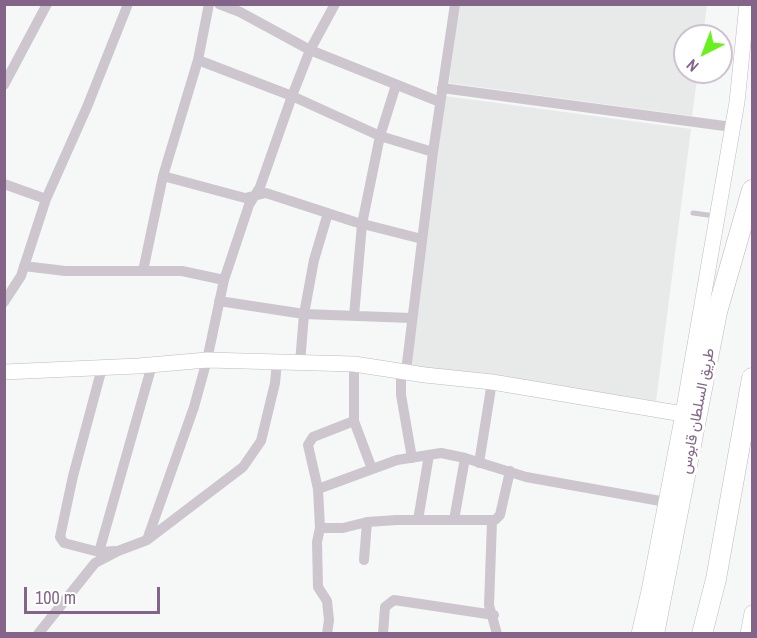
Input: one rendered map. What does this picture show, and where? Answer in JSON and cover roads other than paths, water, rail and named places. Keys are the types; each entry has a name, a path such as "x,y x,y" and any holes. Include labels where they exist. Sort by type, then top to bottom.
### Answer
{"highway":[{"name":"طريق السلطان قابوس","path":"654,633 717,312 753,190"},
{"path":"702,633 716,579 753,378"}],"street":[{"path":"4,85 47,4"},
{"path":"4,302 21,276 46,198 87,107 128,4"},
{"path":"143,271 163,176 198,60 209,4"},
{"path":"219,4 240,12 310,50 440,102"},
{"path":"147,540 194,407 207,360 224,280 249,205 260,187 310,50 335,4"},
{"path":"412,458 401,395 403,371 455,4"},
{"path":"639,633 683,414 717,216 732,127 747,4"},
{"path":"198,60 292,96 380,136 433,152"},
{"path":"354,316 362,224 380,136 396,85"},
{"path":"442,88 732,127"},
{"path":"163,176 245,198 266,194 362,224 422,239"},
{"path":"4,184 46,198"},
{"path":"300,363 303,315 314,260 328,213"},
{"path":"24,266 65,271 182,271 224,280"},
{"path":"219,301 303,315 411,318"},
{"path":"4,372 207,360 354,364 492,382 683,414"},
{"path":"38,633 95,563 147,540 243,467 261,441 276,383 277,362"},
{"path":"354,364 354,421 372,469"},
{"path":"99,552 152,365"},
{"path":"102,368 73,476 60,537 64,543 99,552 118,551"},
{"path":"479,463 492,382"},
{"path":"327,633 329,620 327,602 318,587 317,542 320,528 318,489 308,449 313,437 354,421"},
{"path":"318,489 397,460 441,453 526,477 666,502"},
{"path":"418,520 429,455"},
{"path":"454,520 465,458"},
{"path":"320,528 343,528 367,522 492,521 500,515 510,471"},
{"path":"492,521 489,605 494,615 497,633"},
{"path":"364,560 367,522"},
{"path":"383,633 385,607 394,600 494,615"},
{"path":"748,633 753,613"}],"lane":[{"path":"693,213 717,216"}]}
